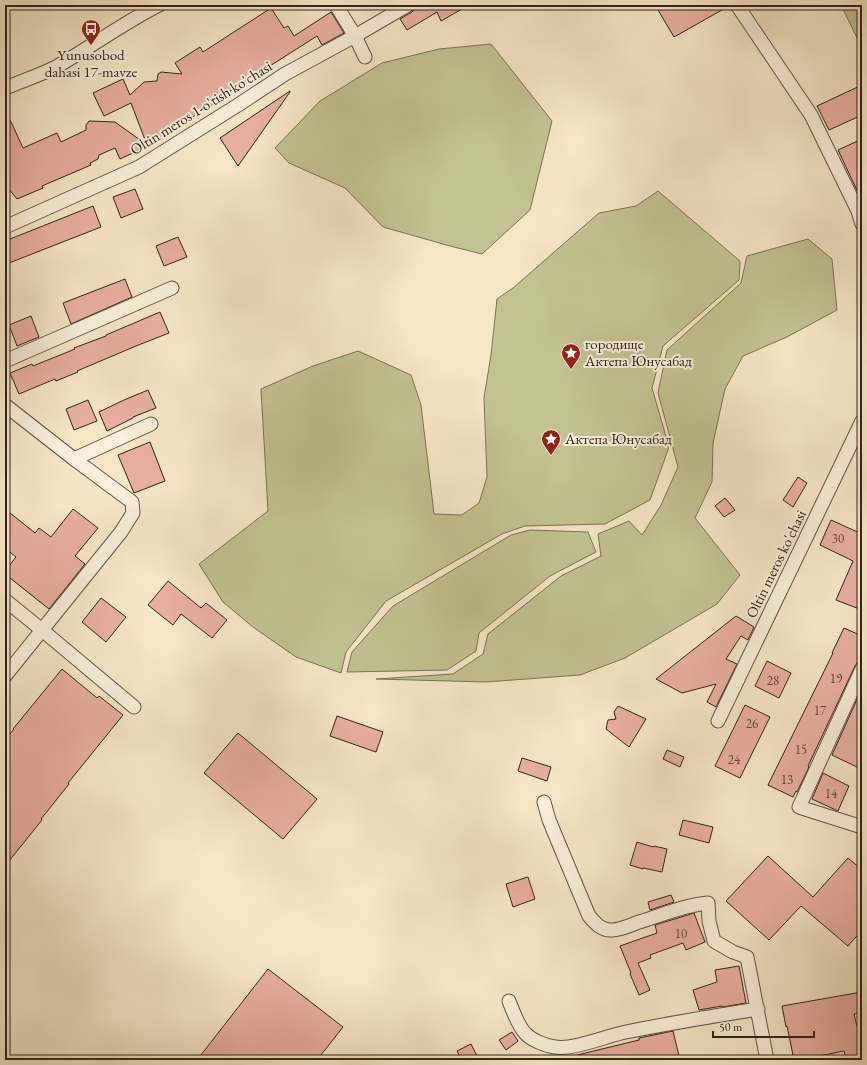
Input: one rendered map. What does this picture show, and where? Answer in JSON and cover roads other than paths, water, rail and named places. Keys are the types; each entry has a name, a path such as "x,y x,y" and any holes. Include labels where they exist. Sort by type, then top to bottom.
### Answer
{"street":[{"path":"5,88 54,68 137,16 158,5"},
{"path":"336,5 355,36 365,57"},
{"name":"Oltin meros 1-o'tish ko'chasi","path":"5,227 139,167 285,74 408,5"},
{"path":"737,5 811,115 858,211 862,224"},
{"path":"5,360 172,288"},
{"path":"5,405 132,502 133,513 121,532 5,676"},
{"name":"Oltin meros ko'chasi","path":"718,721 862,421"},
{"path":"74,459 151,424"},
{"path":"5,600 134,707"},
{"path":"862,668 799,807 862,827"},
{"path":"544,802 549,820 589,916 603,929 612,930 625,927 691,905 708,903 709,922 714,941 732,952 747,957 767,1060"},
{"path":"509,1000 513,1012 525,1033 538,1042 554,1047 568,1048 631,1031 758,1009"}],"place":[{"name":"Yunusobod dahasi 17-mavze","path":"91,46"},
{"name":"городище Актепа Юнусабад","path":"571,370"},
{"name":"Актепа Юнусабад","path":"551,456"}]}
